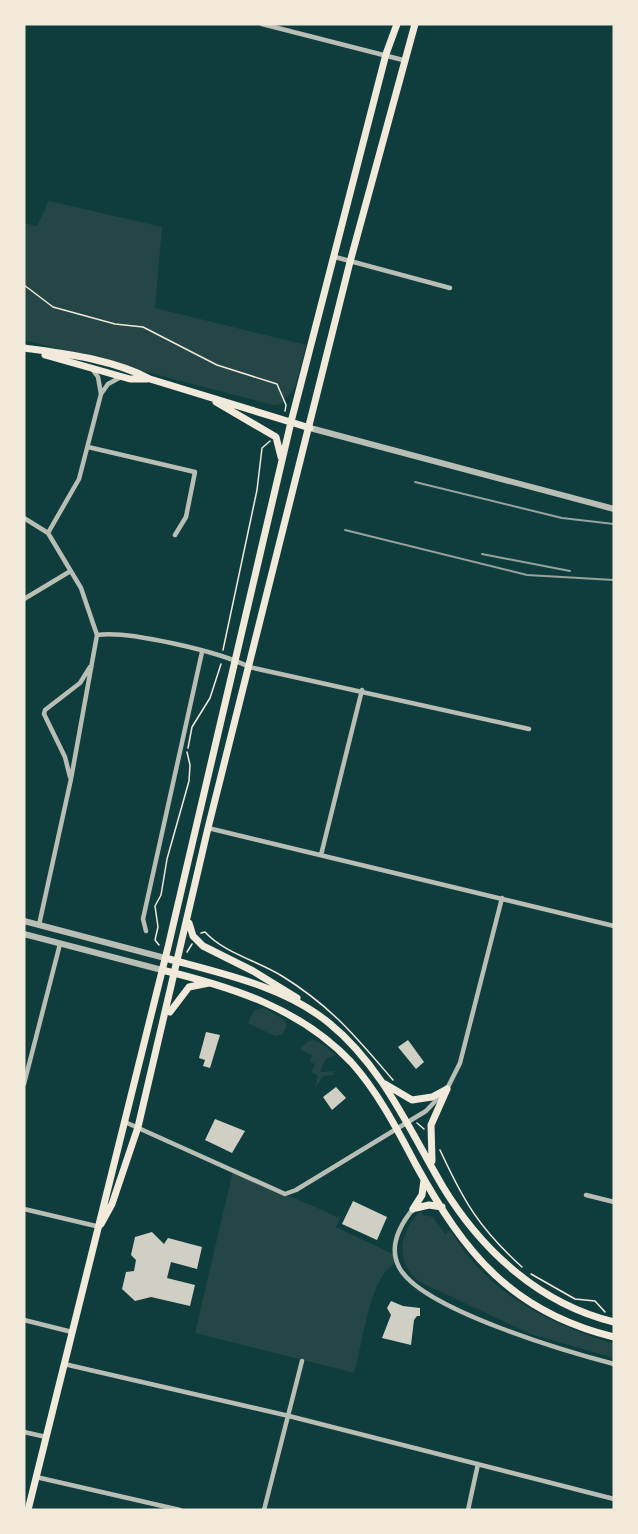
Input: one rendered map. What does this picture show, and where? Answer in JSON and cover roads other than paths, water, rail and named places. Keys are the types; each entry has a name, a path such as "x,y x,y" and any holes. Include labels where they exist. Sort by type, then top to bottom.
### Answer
{"main road":[{"path":"28,1510 100,1227 102,1205 165,958 291,422 386,54 397,24"},
{"path":"100,1227 112,1204 138,1127 179,962 208,828 350,262 403,60 415,24"},
{"path":"24,348 91,369 121,376 150,379 310,428"},
{"path":"24,348 79,356 134,370 150,379"},
{"path":"200,393 276,437 280,445 281,465"},
{"path":"189,919 193,936 203,946 276,984 355,1047 408,1122 444,1188 481,1240 508,1267 556,1300 614,1322"},
{"path":"165,958 274,991 308,1008"},
{"path":"162,970 213,982 268,1002 323,1037 363,1076 396,1128 424,1180 468,1247 497,1278 516,1294 565,1322 614,1337"},
{"path":"164,1025 182,993 189,987 213,982"},
{"path":"381,1082 412,1100 432,1097 447,1089"},
{"path":"432,1166 431,1125 447,1089"},
{"path":"413,1209 422,1195 424,1180"},
{"path":"413,1209 425,1205 442,1207"}],"street":[{"path":"261,24 403,60"},
{"path":"335,257 450,288"},
{"path":"91,369 98,377 101,394"},
{"path":"48,533 79,479 101,394 108,384 121,376"},
{"path":"310,428 614,509"},
{"path":"88,447 195,472 186,517 176,535"},
{"path":"24,518 48,533 85,597 96,635 93,663 39,925"},
{"path":"24,599 69,572"},
{"path":"96,635 114,634 223,656 235,659 249,667 362,690 529,729"},
{"path":"147,931 143,919 202,652"},
{"path":"70,779 64,757 44,714 45,710 81,683 93,663"},
{"path":"321,855 362,690"},
{"path":"208,828 614,926"},
{"path":"125,1122 285,1194 296,1190 408,1122 434,1103 447,1089 460,1063 502,898"},
{"path":"24,921 165,958"},
{"path":"24,934 162,970"},
{"path":"24,1084 60,944"},
{"path":"586,1195 614,1202"},
{"path":"24,1209 100,1227"},
{"path":"413,1209 399,1228 395,1247 399,1268 411,1283 522,1338 614,1364"},
{"path":"24,1320 72,1332"},
{"path":"264,1510 302,1361"},
{"path":"64,1364 289,1416 614,1499"},
{"path":"24,1432 46,1437"},
{"path":"468,1510 478,1464"},
{"path":"36,1477 157,1507 180,1510"}],"railway":[{"path":"415,482 562,518 614,524"},
{"path":"345,530 527,575 614,580"},
{"path":"482,554 570,571"}]}
